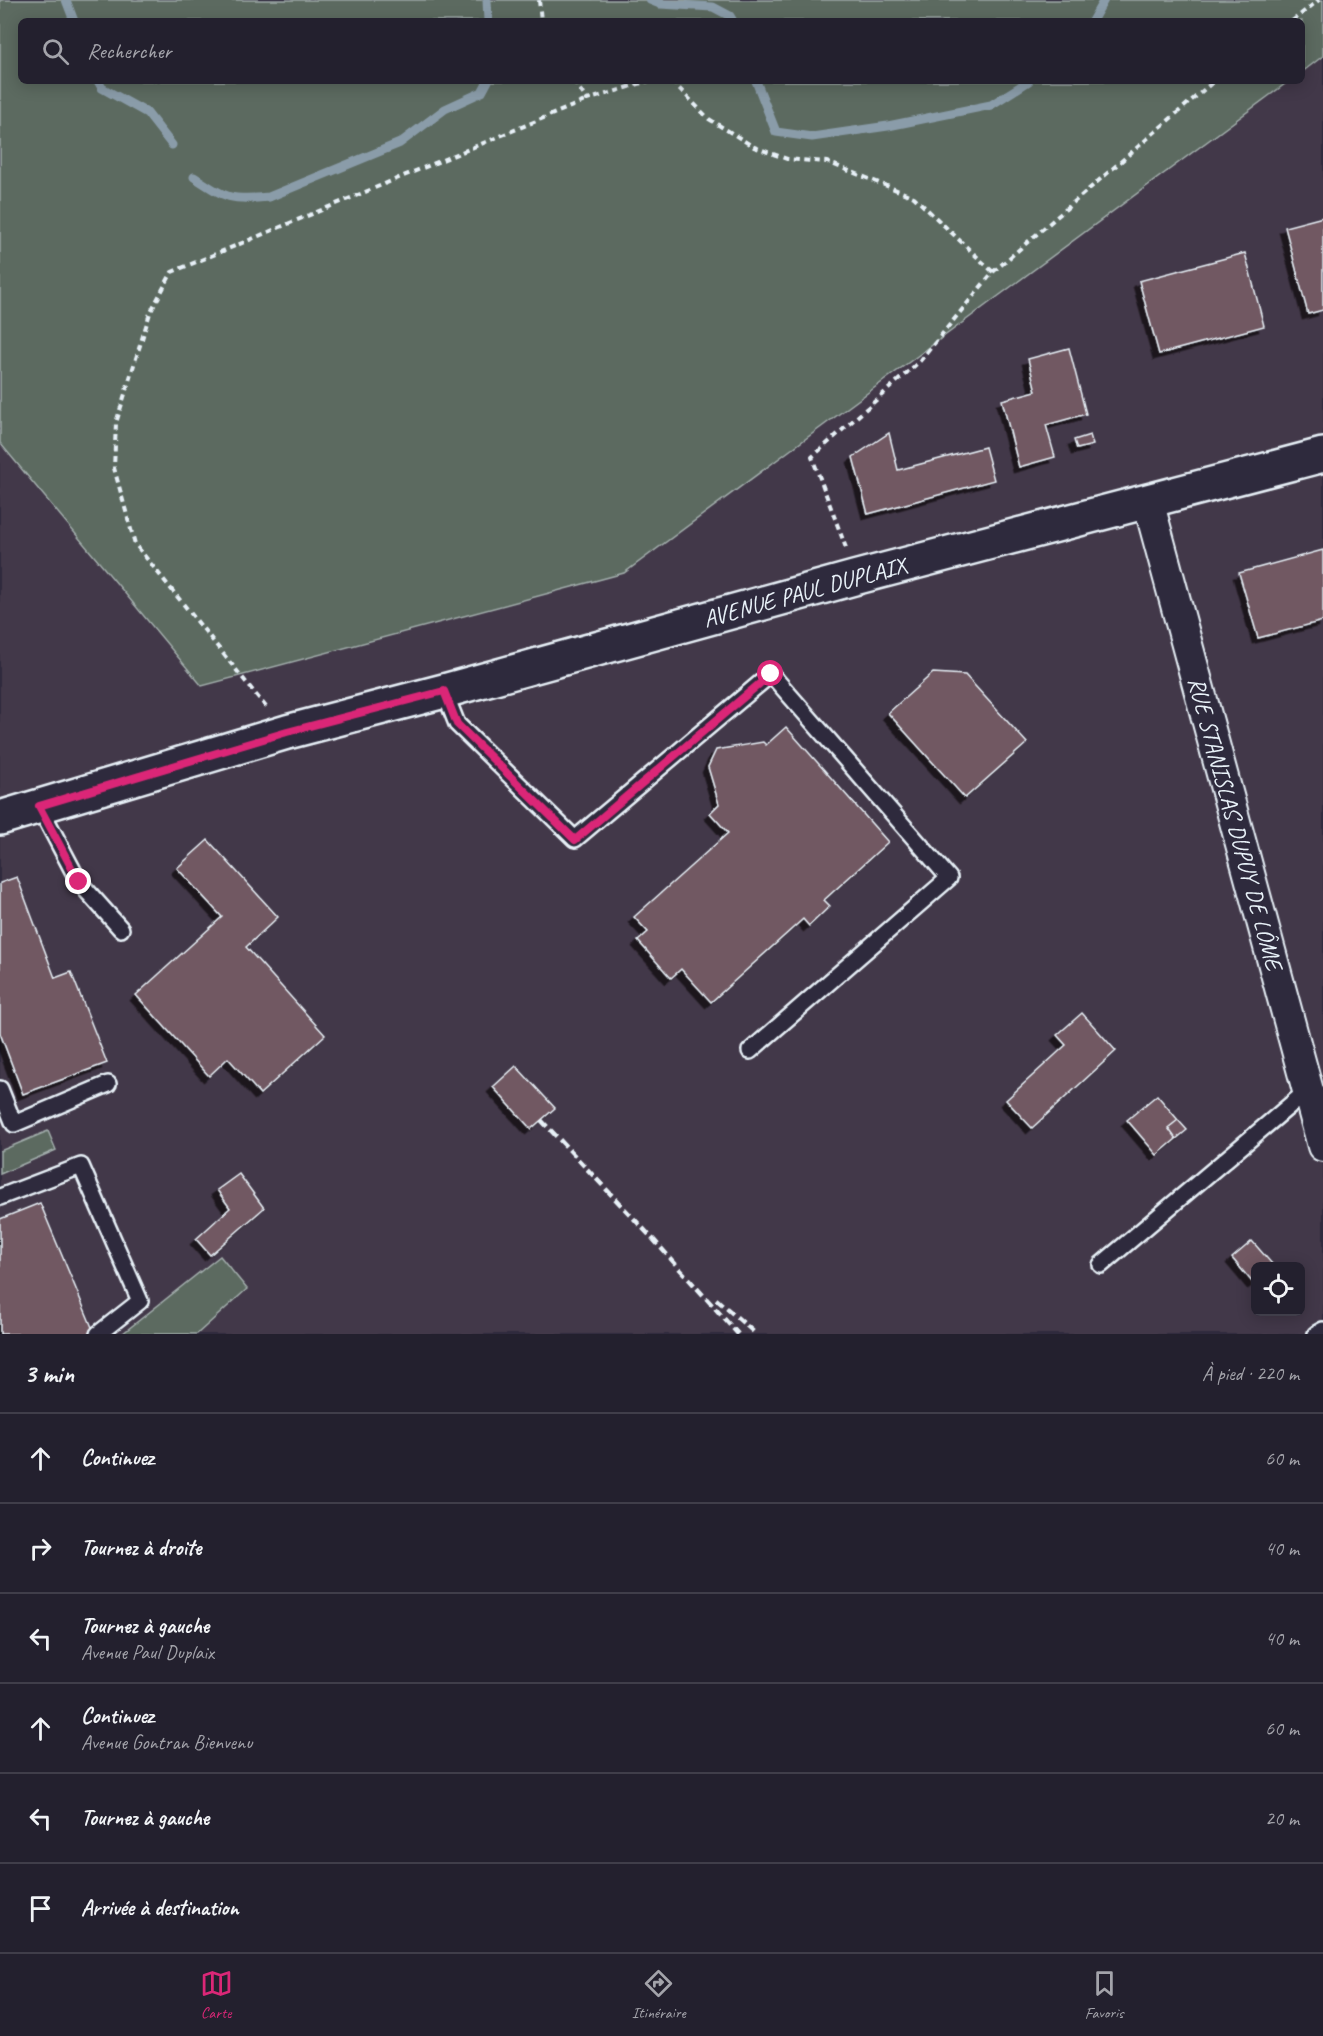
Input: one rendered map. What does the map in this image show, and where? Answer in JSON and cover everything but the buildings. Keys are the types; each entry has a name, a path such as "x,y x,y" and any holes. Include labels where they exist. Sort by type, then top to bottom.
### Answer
{"main road":[{"name":"AVENUE PAUL DUPLAIX","path":"0,818 287,732 854,578 1323,455"}],"street":[{"name":"RUE STANISLAS DUPUY DE LÔME","path":"1148,501 1323,1146"}],"lane":[{"path":"444,691 457,724 575,840 771,674 949,878 750,1051"},
{"path":"39,806 79,882 121,929"},
{"path":"0,1089 14,1124 108,1084"},
{"path":"1101,1265 1308,1090"},
{"path":"0,1197 81,1166 140,1300 98,1334"},
{"path":"1316,1334 1323,1330"}],"path":[{"path":"539,0 541,18"},
{"path":"1296,18 1319,0"},
{"path":"576,84 587,100"},
{"path":"287,732 135,544 114,468 116,423 150,313 172,272 587,100 639,84"},
{"path":"675,84 709,119 754,147 787,159 827,162 914,197 993,272"},
{"path":"846,549 812,457 920,362 993,272 1211,84"}],"shaded area":[{"path":"0,0 1323,0 1323,56 1305,70 1305,18 18,18 18,84 1285,84 624,573 202,686 0,443"},
{"path":"1323,56 1323,1334 0,1334 0,420 202,685 624,573 1285,84 1305,84 1305,70"},
{"path":"48,1131 56,1150 0,1174 0,1151"},
{"path":"220,1256 247,1289 197,1334 122,1334"}],"waterway":[{"path":"66,0 73,18"},
{"path":"487,0 488,18"},
{"path":"650,0 660,4 713,7 731,18"},
{"path":"1094,18 1104,0"},
{"path":"100,84 102,88 147,113 172,145"},
{"path":"194,177 214,190 229,196 245,199 269,197 400,143 445,109 482,92 486,84"},
{"path":"757,84 776,132 812,137 888,126 991,105 1024,84"}],"railway":[{"path":"541,1120 653,1239 738,1334"},
{"path":"716,1299 756,1334"}],"route":[{"path":"79,882 39,806 287,732 444,691 457,724 575,840 771,674"}]}
